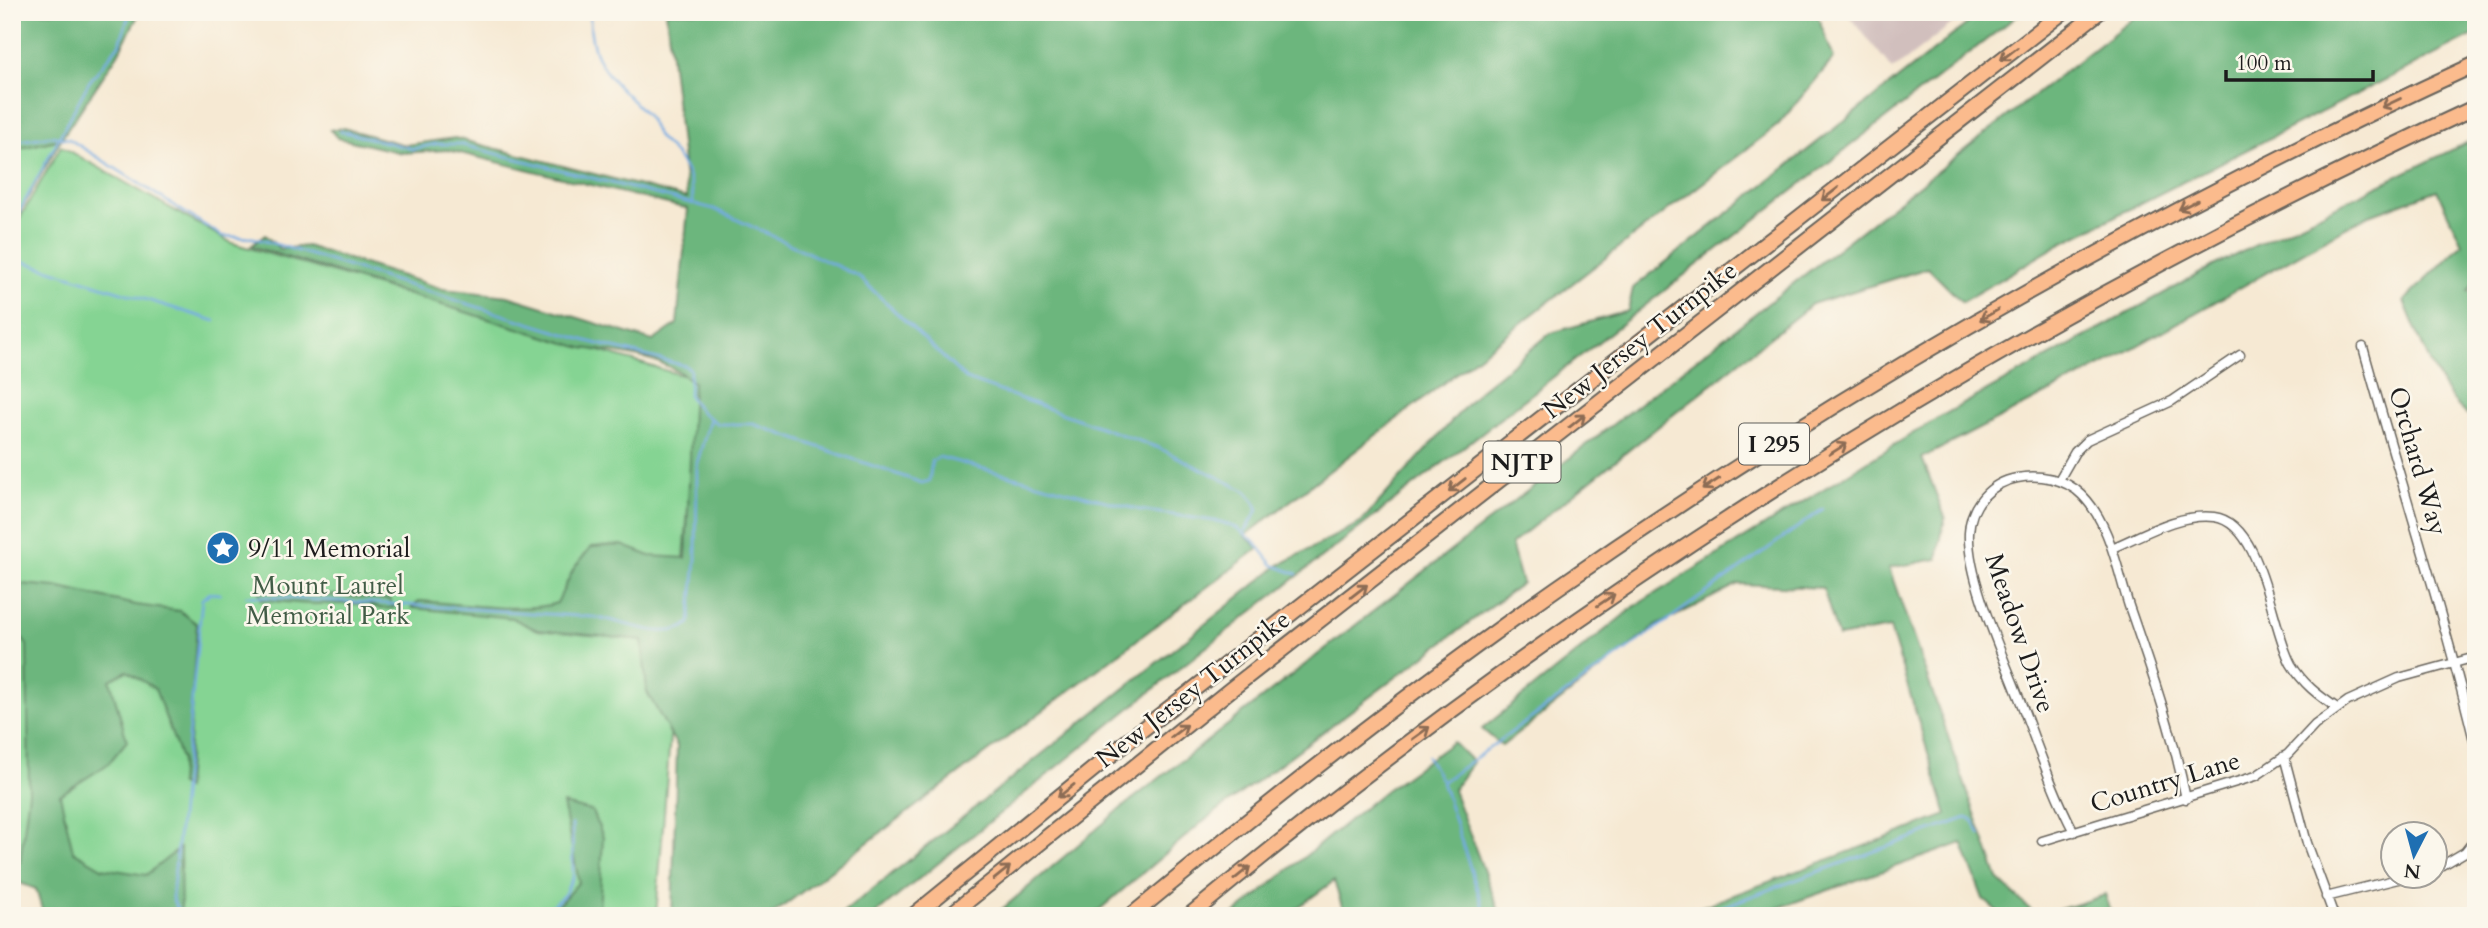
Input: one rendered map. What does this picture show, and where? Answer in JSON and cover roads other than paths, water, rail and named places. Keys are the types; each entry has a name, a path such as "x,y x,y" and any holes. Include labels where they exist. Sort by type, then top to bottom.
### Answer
{"highway":[{"name":"New Jersey Turnpike","path":"913,916 1139,732 2063,12"},
{"name":"New Jersey Turnpike","path":"948,916 1230,690 2099,12"},
{"name":"I 295","path":"1131,916 1246,821 1448,666 1588,566 1765,449 2065,271 2348,124 2476,64"},
{"name":"I 295","path":"1189,916 1321,810 1485,686 1655,566 1818,461 2120,285 2306,187 2476,107"}],"street":[{"name":"Orchard Way","path":"2363,347 2476,749"},
{"path":"2186,799 2163,706 2112,548 2089,504 2075,489 2059,480 2075,452 2087,440 2172,401 2240,355"},
{"name":"Meadow Drive","path":"2059,480 2025,477 1996,486 1974,509 1969,545 1998,644 2053,792 2074,832"},
{"path":"2112,548 2190,519 2216,517 2232,524 2243,536 2256,561 2293,667 2311,690 2337,708"},
{"name":"Country Lane","path":"2042,841 2256,776 2284,756 2337,708 2385,683 2476,657"},
{"path":"2284,756 2307,844 2334,916"},
{"path":"2450,860 2465,852 2476,838"},
{"path":"2326,897 2380,884"}],"waterway":[{"path":"12,225 89,82 120,43 130,12"},
{"path":"590,12 593,46 598,59 605,71 647,116 658,137 679,160 691,185 693,204"},
{"path":"340,131 413,149 436,144 458,144 714,209 858,276 966,379 1159,448 1246,491 1258,510 1244,533"},
{"path":"12,142 51,136 69,139 222,236 254,238 587,341 686,366 690,369 689,396 701,412 718,424 753,424 922,483 929,481 932,461 939,457 1140,510 1221,522 1237,528 1255,542 1273,565 1297,574"},
{"path":"12,258 215,321"},
{"path":"246,596 593,617 656,631 680,629 690,623 696,560 697,463 710,419"},
{"path":"1442,782 1823,509"},
{"path":"185,916 177,909 172,898 202,599 210,593 220,594"},
{"path":"1427,756 1442,782 1486,916"},
{"path":"1697,916 1966,818 1973,820 1981,835"},
{"path":"541,916 564,895 573,877 572,824"}],"place":[{"name":"9/11 Memorial","path":"223,548"}],"park label":[{"name":"Mount Laurel Memorial Park","path":"328,600"}]}
